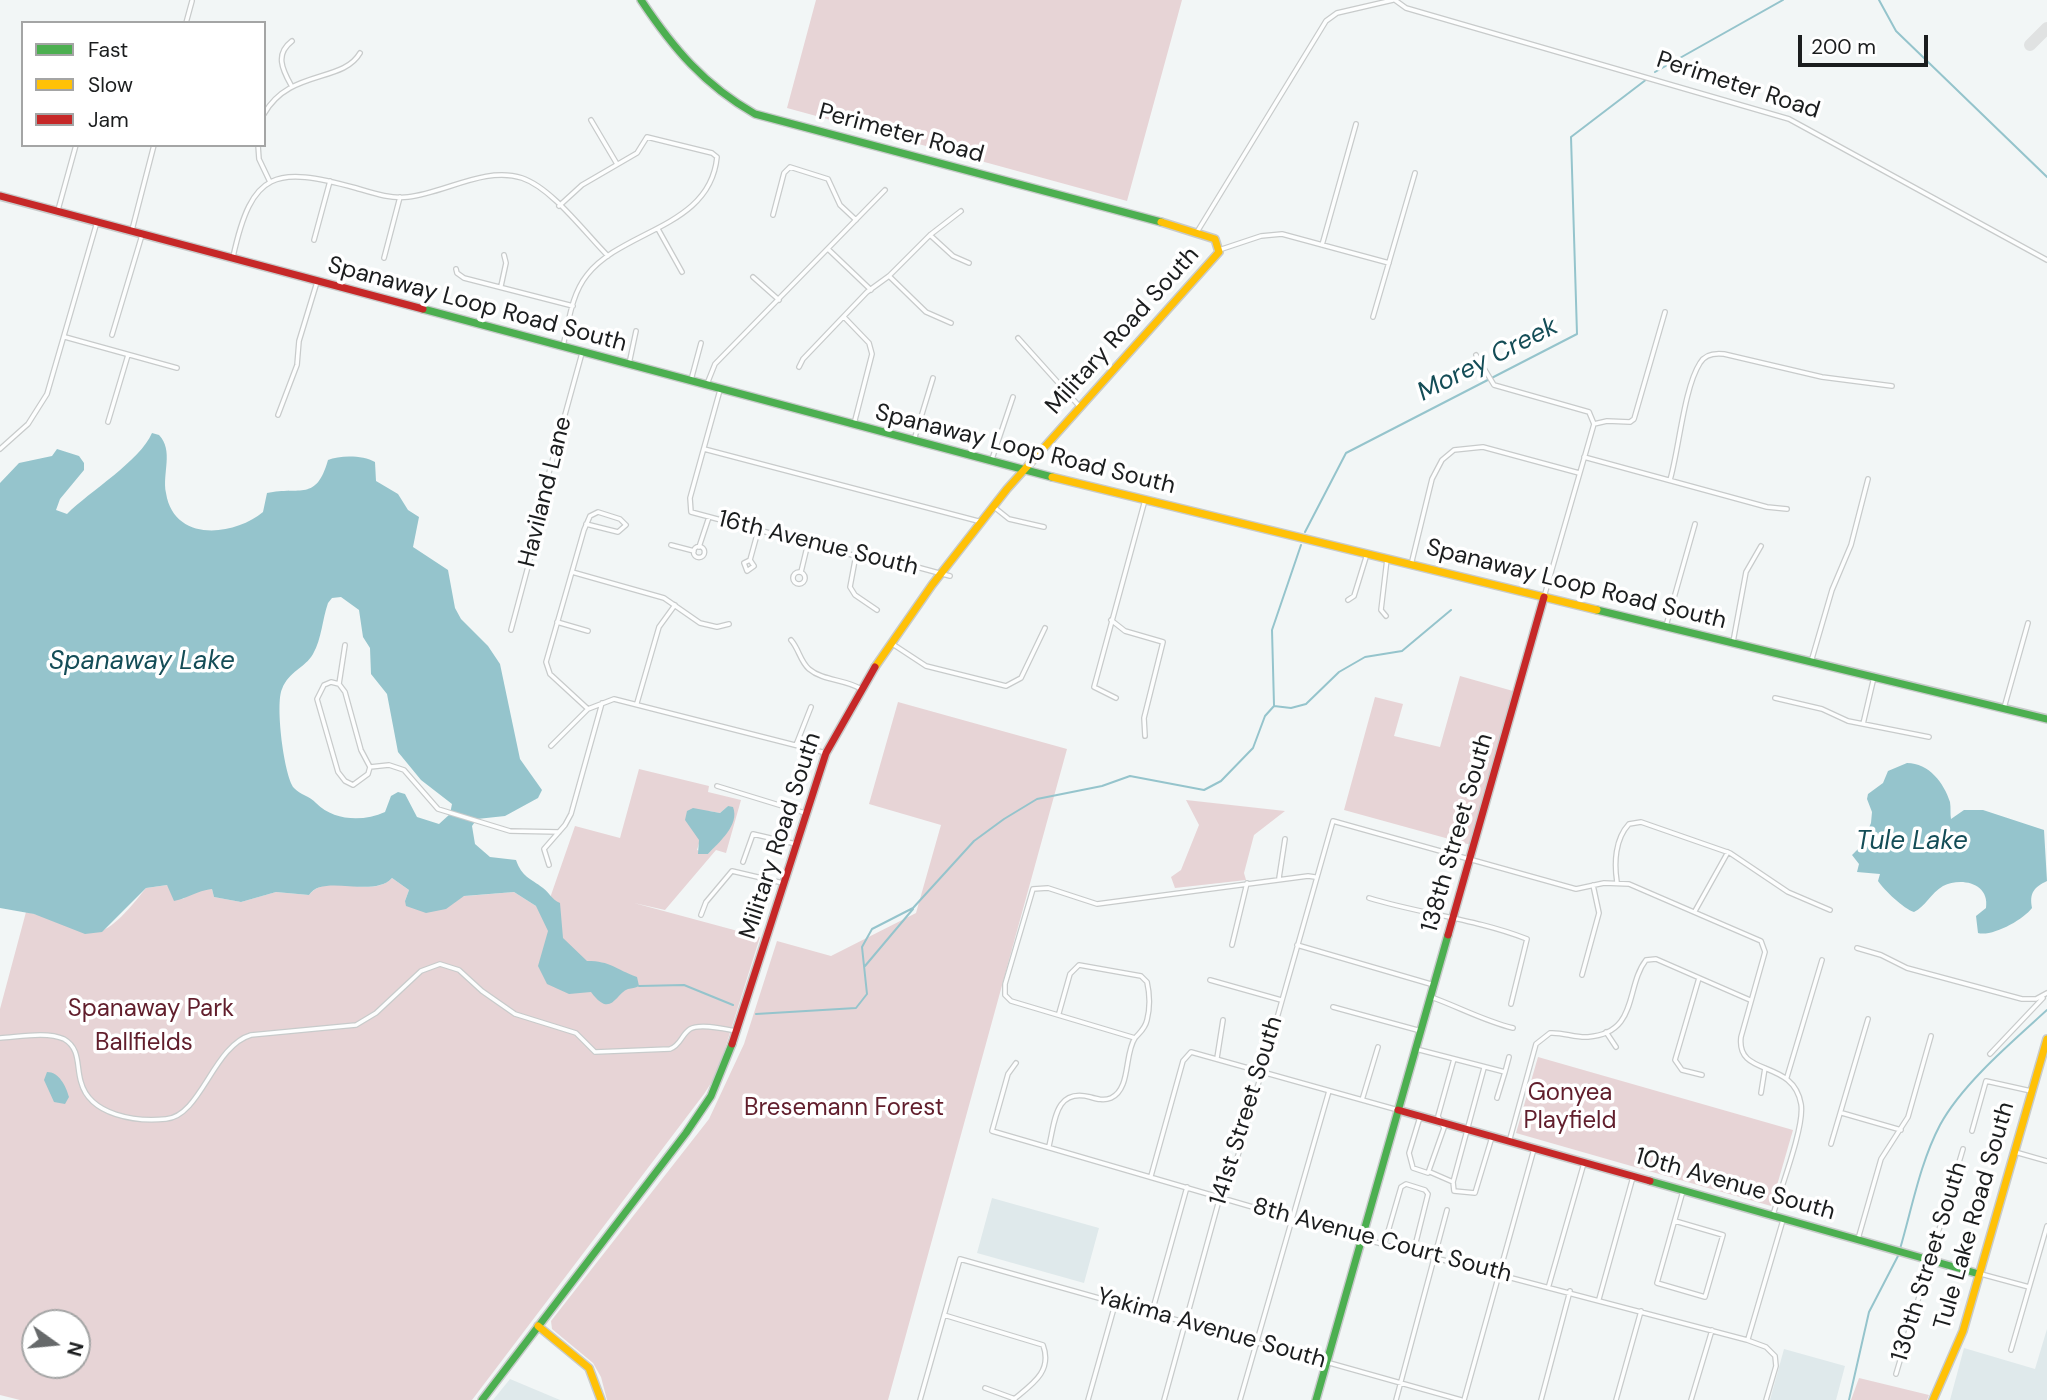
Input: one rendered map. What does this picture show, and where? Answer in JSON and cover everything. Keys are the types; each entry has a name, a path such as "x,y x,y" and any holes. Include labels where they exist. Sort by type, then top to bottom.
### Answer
{"main road":[{"name":"Perimeter Road","path":"642,0 683,61 704,82 755,114 1197,232 1215,239 1219,250"},
{"name":"Spanaway Loop Road South","path":"0,196 991,462 2047,719"},
{"name":"Military Road South","path":"482,1400 701,1112 723,1070 826,753 861,689 939,572 978,521 1212,263 1219,250"},
{"name":"138th Street South","path":"1316,1400 1544,597"},
{"name":"Tule Lake Road South","path":"1933,1400 1958,1345 2047,1039"},
{"name":"10th Avenue South","path":"1398,1110 1979,1274"},
{"path":"538,1326 589,1368 601,1400"}],"street":[{"name":"Perimeter Road","path":"1197,232 1326,21 1337,13 1394,0 1406,8 1789,118 2047,260"},
{"path":"187,21 192,1"},
{"path":"291,85 281,61 285,46 292,41"},
{"path":"266,111 278,95 291,85 353,62 360,53"},
{"path":"591,120 617,164"},
{"path":"1322,245 1356,124"},
{"path":"559,206 582,185 637,153 648,137 712,153 717,157 712,177 701,198 687,211 608,256 585,278 573,306 562,348"},
{"path":"57,212 75,147"},
{"path":"131,232 153,147"},
{"path":"258,147 259,159 270,182"},
{"path":"773,215 787,168 825,177 833,186 840,205 856,220"},
{"path":"1373,317 1415,173"},
{"path":"233,259 249,202 270,182 297,174 400,197 504,175 533,183 608,256"},
{"path":"314,240 330,181"},
{"path":"706,386 715,364 885,190"},
{"path":"384,258 400,197"},
{"path":"799,366 871,290 930,235 961,211"},
{"path":"0,449 28,424 43,404 97,222"},
{"path":"657,229 682,272"},
{"path":"1219,250 1272,234 1389,264"},
{"path":"112,335 142,235"},
{"path":"930,235 953,256 969,263"},
{"path":"828,249 871,290"},
{"path":"501,286 506,262 504,255"},
{"path":"456,269 464,278 573,306"},
{"path":"753,276 779,300"},
{"path":"888,276 926,312 951,323"},
{"path":"278,415 297,365 299,341 317,282"},
{"path":"1476,355 1494,385 1585,411 1593,416 1594,424 1611,420 1630,422 1634,419 1665,312"},
{"path":"844,317 869,343 872,354 853,426"},
{"path":"628,366 636,331"},
{"path":"65,337 177,368"},
{"path":"1018,338 1080,407"},
{"path":"690,382 701,343"},
{"name":"Haviland Lane","path":"511,631 537,533 542,498 582,353"},
{"path":"1670,480 1697,370 1702,360 1711,354 1724,354 1822,377 1892,386"},
{"path":"108,422 128,355"},
{"path":"913,442 933,378"},
{"path":"720,390 704,449 978,521"},
{"path":"991,462 1013,397"},
{"name":"138th Street South","path":"1544,597 1594,424"},
{"path":"1411,565 1432,479 1441,460 1450,452 1465,446 1483,447 1579,473"},
{"name":"16th Avenue South","path":"704,449 689,508 709,517 758,531 950,576"},
{"path":"1584,457 1767,507 1787,509"},
{"path":"1811,662 1832,590 1851,545 1868,479"},
{"path":"1116,698 1097,691 1094,684 1145,500"},
{"path":"992,505 1009,519 1044,527"},
{"path":"586,524 618,532 625,528 625,523 620,519 598,512 591,514 586,524 557,622 547,658 547,669 588,709"},
{"path":"694,551 699,547 709,517"},
{"path":"1667,626 1695,524"},
{"path":"750,560 758,531"},
{"path":"800,572 808,543"},
{"path":"671,545 694,551"},
{"path":"1733,642 1746,572 1761,546"},
{"path":"694,551 696,557 702,557 705,550 699,547"},
{"path":"1348,600 1354,596 1367,554"},
{"path":"856,555 850,587 855,595 877,610"},
{"path":"1386,616 1381,610 1387,559"},
{"path":"572,572 675,604 700,623 718,627 729,624"},
{"path":"637,703 659,627 675,604"},
{"path":"1111,617 1121,629 1163,641 1144,718 1145,736"},
{"path":"557,622 588,631"},
{"path":"2004,708 2028,623"},
{"path":"891,643 926,666 1006,686 1021,678 1045,628"},
{"path":"791,640 801,660 813,672 848,681 861,689"},
{"path":"339,684 345,645"},
{"path":"1863,724 1874,677"},
{"path":"331,682 339,684 345,692 363,756 370,767 368,774 353,785 347,783 338,772 317,699 324,685 331,682"},
{"path":"1775,698 1822,709 1863,724 1929,737"},
{"path":"551,746 588,709 614,699 826,753"},
{"path":"549,865 544,849 571,814 602,702"},
{"path":"796,745 811,706"},
{"path":"370,767 389,765 404,770 432,805 486,825 510,831 559,832"},
{"path":"717,786 807,813"},
{"name":"141st Street South","path":"1164,1400 1218,1204 1229,1187 1332,822 1470,859"},
{"path":"1616,882 1618,849 1625,828 1631,823 1644,823 1679,838 1728,852 1795,896 1830,910"},
{"path":"743,862 750,836 755,833 797,845"},
{"path":"1279,879 1285,839"},
{"path":"1695,911 1728,852"},
{"path":"1470,859 1576,889 1616,882 1633,885 1764,944 1741,1048 1749,1061 1787,1077 1801,1103 1800,1122 1773,1217"},
{"path":"701,915 706,902 732,871 785,884"},
{"path":"1135,1038 1005,996 1017,938 1035,888 1048,888 1094,904 1279,879 1315,877"},
{"path":"1232,945 1247,883"},
{"path":"1581,975 1598,913 1593,886"},
{"path":"1369,898 1412,911 1454,917 1528,941 1511,1004"},
{"path":"1297,945 1434,985"},
{"path":"1857,948 1881,955 1907,968 2022,999 2032,1000 2045,995"},
{"path":"1509,1142 1535,1048 1543,1037 1557,1033 1588,1037 1608,1031 1627,1013 1642,966 1648,959 1750,1000"},
{"path":"1787,1077 1822,960"},
{"path":"0,1038 47,1036 64,1040 78,1056 83,1088 96,1104 123,1118 164,1120 173,1118 191,1103 224,1055 239,1040 251,1035 356,1025 370,1018 421,971 432,965 456,968 509,1011 569,1030 595,1052 670,1049 680,1043 689,1030 697,1027 736,1031"},
{"path":"1049,1147 1058,1112 1065,1099 1075,1094 1106,1099 1118,1092 1135,1038 1145,1026 1149,1010 1146,979 1097,967 1077,966 1070,974 1059,1013"},
{"path":"1699,978 1675,1060 1682,1070 1702,1075"},
{"path":"1210,980 1281,1000"},
{"path":"1990,1054 2034,1010 2045,995"},
{"path":"1431,998 1463,1008 1480,1019 1513,1028"},
{"path":"1333,1007 1421,1031"},
{"path":"1831,1144 1868,1019"},
{"path":"1217,1058 1223,1020"},
{"path":"1608,1031 1616,1047"},
{"path":"1858,1239 1881,1159 1908,1117 1931,1036"},
{"path":"1362,1100 1378,1047"},
{"path":"1416,1049 1505,1072"},
{"name":"10th Avenue South","path":"1151,1176 1183,1061 1188,1053 1217,1058 1398,1110"},
{"path":"1497,1098 1509,1057"},
{"path":"1430,1172 1444,1128 1438,1116 1454,1059"},
{"name":"8th Avenue Court South","path":"1016,1063 1008,1074 992,1131 1292,1218 1747,1340 1772,1352 1776,1366 1766,1400"},
{"path":"1453,1185 1483,1068"},
{"path":"1761,1093 1765,1068"},
{"name":"130th Street South","path":"1972,1131 1986,1081 2031,1091"},
{"path":"1240,1400 1329,1091"},
{"path":"1842,1113 1901,1130"},
{"path":"1420,1116 1409,1160 1413,1168 1430,1172 1453,1185 1458,1192 1475,1193 1492,1137"},
{"path":"1462,1400 1534,1149"},
{"name":"130th Street South","path":"1896,1374 1963,1149"},
{"path":"2014,1151 2047,1161"},
{"path":"1549,1285 1584,1163"},
{"path":"1598,1299 1633,1177"},
{"path":"1385,1242 1401,1187 1406,1184 1428,1192 1414,1250"},
{"path":"1152,1312 1187,1187"},
{"path":"1675,1221 1723,1236 1705,1297 1657,1283 1683,1191"},
{"path":"1396,1400 1447,1210"},
{"path":"1747,1340 1783,1220"},
{"path":"2011,1350 2047,1226"},
{"name":"Yakima Avenue South","path":"944,1315 960,1259 1462,1400"},
{"name":"10th Avenue South","path":"1979,1274 2029,1287"},
{"path":"1541,1400 1570,1291"},
{"path":"1088,1400 1116,1301"},
{"path":"1616,1400 1641,1311"},
{"path":"920,1400 944,1315 1029,1339 1044,1348 1042,1372 1014,1399 985,1388"},
{"path":"1691,1400 1712,1330"}],"shaded area":[{"path":"992,1198 1099,1228 1084,1283 977,1253"},
{"path":"2047,1329 2047,1400 1950,1400 1964,1348 2035,1369"},
{"path":"1784,1349 1845,1366 1836,1400 1770,1400"},
{"path":"510,1379 560,1400 493,1400"}],"green space":[{"path":"816,0 1182,0 1127,201 787,108"},
{"path":"1460,676 1513,691 1471,845 1344,810 1375,697 1403,704 1394,736 1440,747"},
{"name":"Bresemann Forest","path":"898,702 1067,749 888,1400 607,1400 601,1377 593,1363 552,1329 551,1321 709,1119 744,1044 777,941 831,956 916,913 941,825 869,804"},
{"path":"639,769 709,786 708,792 741,800 726,853 716,850 665,910 634,903 760,937 717,1074 472,1400 20,1400 0,1395 0,1009 26,912 80,930 102,931 128,910 146,888 167,885 183,899 193,891 212,889 214,897 241,902 276,892 309,895 317,888 327,885 373,887 392,878 409,890 405,901 514,892 536,906 550,898 575,826 620,838","holes":["728,806 728,831 708,854 697,850 709,811 720,813"]},
{"path":"1186,800 1285,811 1254,835 1244,873 1246,880 1175,888 1171,877 1181,870 1199,825"},
{"name":"Gonyea Playfield","path":"1538,1057 1793,1130 1771,1206 1516,1133"},
{"path":"1859,1378 1929,1395 1927,1400 1851,1400"}],"water":[{"name":"Spanaway Lake","path":"152,433 159,435 166,448 165,485 171,509 180,520 207,530 222,530 251,520 263,512 267,493 306,490 312,487 318,482 328,460 351,457 375,462 376,481 398,494 408,510 419,517 413,547 448,570 455,608 461,619 488,646 500,664 520,759 542,790 538,798 505,816 477,819 472,826 475,844 490,857 516,860 524,874 560,903 563,938 587,961 608,964 637,977 639,986 628,989 608,1004 603,1004 591,992 569,994 547,984 538,966 548,931 536,906 514,892 464,896 446,909 426,913 406,906 409,890 392,878 384,884 373,886 325,886 309,895 276,892 241,902 214,897 212,889 174,901 167,885 146,888 102,932 85,934 34,914 0,908 0,483 19,463 52,456 57,449 79,456 84,463 84,470 60,499 56,510 67,514 126,465 146,444","holes":["341,597 359,610 363,637 370,648 371,674 387,694 398,752 421,780 452,804 450,814 439,824 417,817 405,794 398,792 391,796 385,812 358,818 340,816 323,809 294,788 290,781 280,724 282,689 313,654 328,603 332,598"]},
{"name":"Tule Lake","path":"1907,763 1922,766 1940,781 1950,802 1951,819 1964,810 1983,810 2044,830 2047,881 2034,891 2031,898 2032,908 2022,918 1999,930 1978,933 1976,916 1986,908 1986,900 1979,888 1973,884 1958,882 1943,886 1914,912 1885,889 1878,881 1880,874 1857,872 1859,864 1852,855 1861,846 1871,823 1872,812 1868,794 1883,783 1888,771"},
{"path":"728,806 733,807 734,814 731,827 708,854 698,854 699,840 685,820 687,811 693,808 720,813"},
{"path":"47,1072 55,1074 64,1084 69,1097 65,1104 54,1102 44,1080"}],"waterway":[{"name":"Morey Creek","path":"1655,72 1783,0"},
{"path":"1879,0 1896,31 2047,177"},
{"name":"Morey Creek","path":"1305,532 1346,453 1577,334 1571,137 1647,79"},
{"name":"Morey Creek","path":"1274,705 1272,630 1301,545"},
{"path":"756,1014 856,1008 867,994 862,947 872,929 913,908 974,841 1004,819 1037,799 1102,786 1130,776 1204,790 1221,781 1253,748 1265,716 1274,706 1291,708 1306,704 1339,672 1365,657 1402,651 1451,610"},
{"path":"865,966 913,909"},
{"path":"639,986 684,985 733,1005"},
{"path":"1900,1249 1922,1170 1940,1125 1961,1094 2004,1049 2047,1010"},
{"path":"1849,1400 1869,1312 1899,1254"}],"taxiway":[{"path":"2030,45 2047,28"}],"traffic: fast":[{"path":"641,0 691,64 720,91 755,114 1161,222"},
{"path":"423,309 1052,477"},
{"path":"1597,610 2047,719"},
{"path":"1316,1400 1448,935"},
{"path":"482,1400 686,1133 711,1096 732,1044"},
{"path":"1650,1181 1979,1274"}],"traffic: slow":[{"path":"875,667 932,585 1007,489 1219,252 1215,239 1161,222"},
{"path":"1052,477 1597,610"},
{"path":"1933,1400 1963,1331 2047,1039"},
{"path":"538,1326 589,1368 601,1400"}],"traffic: jam":[{"path":"0,196 423,309"},
{"path":"1448,935 1544,597"},
{"path":"732,1044 826,753 875,667"},
{"path":"1398,1110 1650,1181"}],"park label":[{"name":"Spanaway Park","path":"151,1010"},
{"name":"Ballfields","path":"144,1044"}]}
